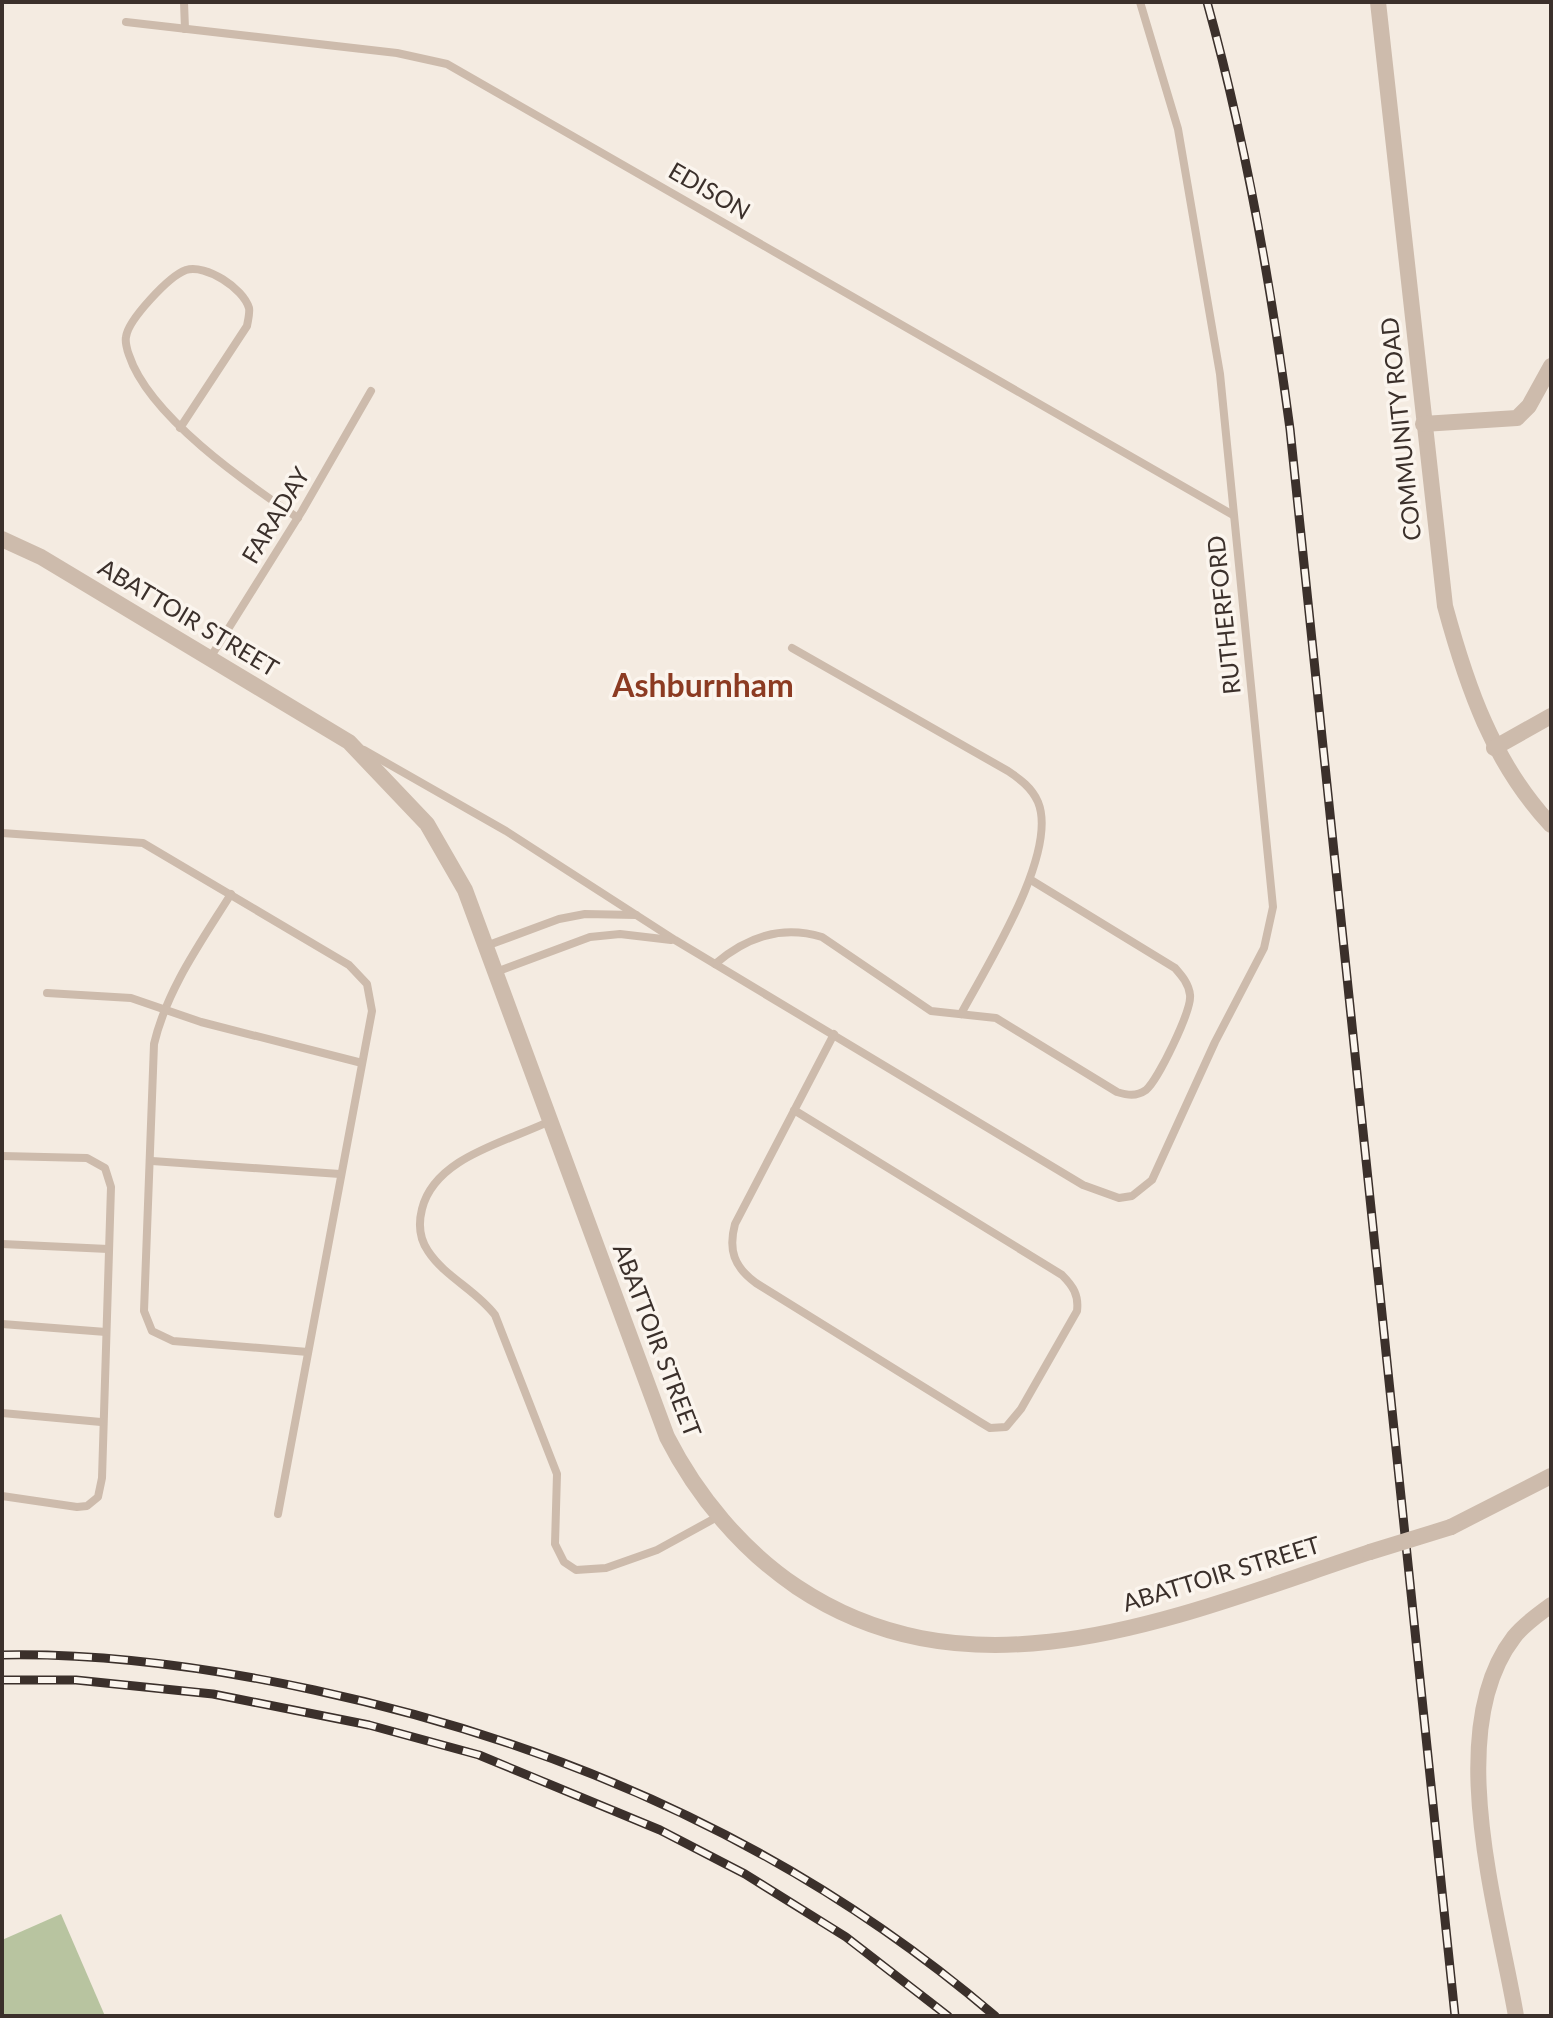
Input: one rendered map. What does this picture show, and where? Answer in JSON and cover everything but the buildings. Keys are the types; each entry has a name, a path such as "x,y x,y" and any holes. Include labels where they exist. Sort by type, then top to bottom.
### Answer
{"street":[{"name":"COMMUNITY ROAD","path":"1378,2 1445,606 1471,693 1494,748 1551,825"},
{"path":"1423,424 1517,418 1529,406 1551,366"},
{"name":"ABATTOIR STREET","path":"2,539 41,557 349,742 407,800 447,853 486,946 655,1410 678,1459 719,1516 780,1575 840,1613 894,1634 978,1646 1037,1644 1145,1625 1451,1527 1551,1476"},
{"path":"1494,748 1551,716"},
{"path":"1516,2016 1482,1837 1480,1734 1488,1686 1501,1657 1523,1626 1551,1605"}],"lane":[{"path":"184,2 185,29"},
{"name":"RUTHERFORD","path":"1132,1196 1152,1180 1163,1162 1269,932 1273,907 1220,374 1178,129 1140,2"},
{"name":"EDISON","path":"126,22 397,53 447,64 1233,515"},
{"path":"180,428 247,326 250,310 243,295 204,269 186,270 173,278 134,318 125,338 129,357 180,428 298,518"},
{"name":"FARADAY","path":"210,658 298,518 371,391"},
{"path":"792,648 1026,784 1038,802 1042,822 1031,880 961,1014"},
{"name":"ABATTOIR STREET","path":"349,742 506,831 675,940 1083,1185 1119,1198 1132,1196"},
{"path":"2,833 131,839 155,848 360,974 372,995 278,1514"},
{"path":"715,964 747,940 767,934 807,932 822,937 931,1011 996,1018 1117,1092 1130,1096 1139,1094 1156,1078 1190,1002 1185,979 1175,968 1031,880"},
{"path":"231,894 188,962 166,1008 152,1060 152,1161 144,1311 152,1331 173,1341 308,1352"},
{"path":"486,946 559,919 585,914 638,915"},
{"name":"ABATTOIR STREET","path":"496,972 590,937 620,934 675,940"},
{"path":"47,993 114,996 166,1008 201,1022 362,1063"},
{"path":"794,1110 1062,1275 1071,1284 1078,1302 1077,1311 1021,1409 1006,1427 990,1428 980,1422 756,1283 738,1266 730,1241 735,1224 794,1110 834,1034"},
{"path":"550,1121 450,1167 425,1196 421,1212 421,1240 429,1253 484,1301 495,1315 557,1474 555,1544 564,1562 576,1570 606,1568 657,1550 719,1516"},
{"path":"2,1156 87,1158 105,1168 111,1187 101,1422 102,1478 94,1502 77,1507 2,1496"},
{"path":"152,1161 340,1174"},
{"path":"2,1244 108,1249"},
{"path":"2,1324 106,1332"},
{"path":"2,1413 101,1422"}],"green space":[{"path":"61,1914 105,2016 2,2016 2,1940"}],"railway":[{"path":"1207,2 1234,108 1256,214 1290,429 1455,2016"},
{"path":"2,1655 120,1659 237,1675 407,1713 499,1740 675,1810 760,1853 841,1902 920,1956 995,2016"},
{"path":"2,1680 76,1680 213,1694 369,1725 479,1755 660,1830 745,1874 846,1937 948,2016"}],"district":[{"name":"Ashburnham","path":"703,684"}]}
